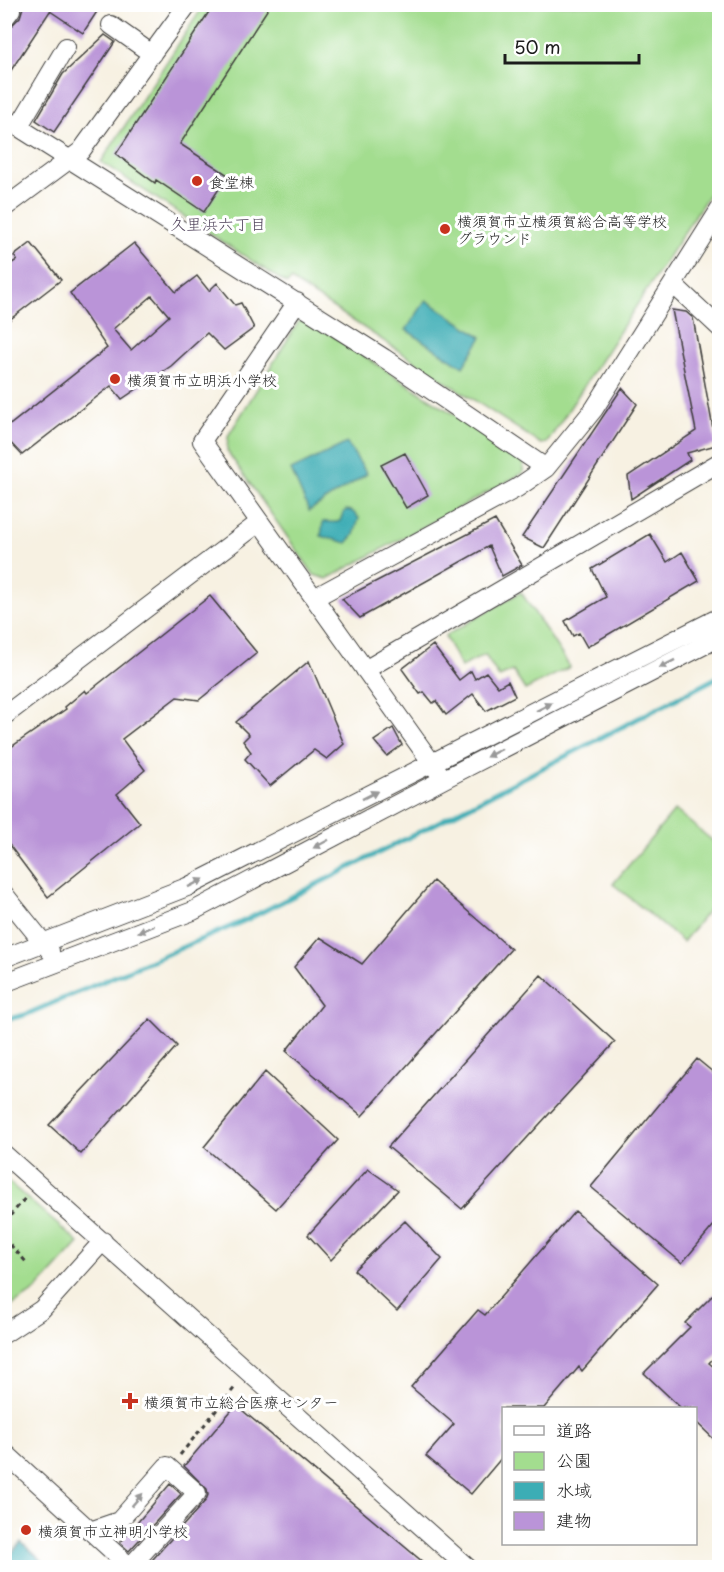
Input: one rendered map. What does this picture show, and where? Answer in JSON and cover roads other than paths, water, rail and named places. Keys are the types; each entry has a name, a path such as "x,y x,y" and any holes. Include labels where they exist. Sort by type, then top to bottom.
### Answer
{"street":[{"path":"4,208 81,151 188,4"},
{"path":"111,25 152,54"},
{"path":"66,47 11,122 384,358 546,468"},
{"path":"314,598 517,488 546,468 594,409 720,209"},
{"path":"673,284 720,328"},
{"path":"297,302 202,441 443,779"},
{"path":"365,670 720,462"},
{"path":"4,716 260,522"},
{"path":"4,958 187,887 720,617"},
{"path":"4,983 193,912 443,779 720,637"},
{"path":"4,894 59,962"},
{"path":"4,1154 468,1568"},
{"path":"4,1334 42,1309 103,1241"},
{"path":"4,1452 90,1531 130,1567 197,1493 167,1466 119,1521 90,1531"}],"water":[{"path":"426,300 482,337 463,367 406,330"},
{"path":"347,443 367,474 309,511 291,470"},
{"path":"346,510 352,511 359,518 354,535 347,543 321,536 323,522 340,521"},
{"path":"21,1542 49,1567 5,1567 5,1561"}],"waterway":[{"path":"4,1020 25,1015 246,920 720,676"}],"place":[{"name":"食堂棟","path":"197,181"},
{"name":"横須賀市立横須賀総合高等学校 グラウンド","path":"445,229"},
{"name":"横須賀市立明浜小学校","path":"115,379"},
{"name":"横須賀市立総合医療センター","path":"130,1401"},
{"name":"横須賀市立神明小学校","path":"26,1530"}],"district":[{"name":"久里浜六丁目","path":"218,223"}]}
